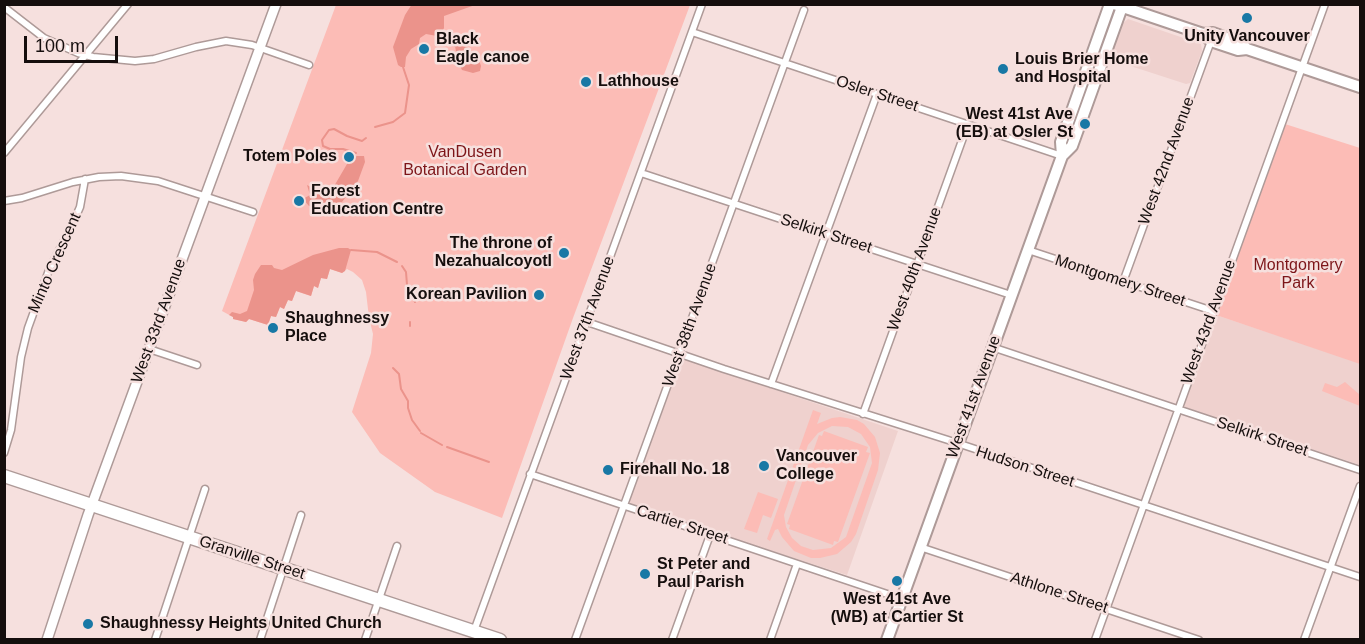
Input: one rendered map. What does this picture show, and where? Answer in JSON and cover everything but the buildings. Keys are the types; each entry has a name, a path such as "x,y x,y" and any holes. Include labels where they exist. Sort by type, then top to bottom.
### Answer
{"highway":[{"name":"Granville Street","path":"4,476 379,600 472,634 500,639"}],"main road":[{"path":"1117,5 1207,37 1213,33 1241,43 1247,49 1360,87"},
{"name":"West 41st Avenue","path":"887,639 1062,156 1072,146 1117,5"}],"street":[{"path":"4,153 128,4"},
{"name":"West 33rd Avenue","path":"46,639 92,505 276,4"},
{"name":"West 37th Avenue","path":"472,634 702,4"},
{"name":"West 43rd Avenue","path":"1095,639 1325,4"},
{"path":"4,7 44,38 86,55 112,60 154,59 226,41 260,48 309,65"},
{"name":"West 38th Avenue","path":"575,639 804,10"},
{"name":"Osler Street","path":"692,32 1062,156"},
{"name":"West 42nd Avenue","path":"1123,282 1207,37"},
{"path":"771,384 877,94"},
{"name":"West 40th Avenue","path":"863,414 968,124"},
{"name":"Selkirk Street","path":"641,173 1011,295"},
{"path":"4,201 85,179 121,176 145,179 206,195 253,212"},
{"name":"Minto Crescent","path":"4,453 28,328 49,270 80,207 85,179"},
{"name":"Montgomery Street","path":"1027,250 1213,311"},
{"name":"Hudson Street","path":"587,322 1360,577"},
{"name":"Selkirk Street","path":"992,347 1360,470"},
{"path":"149,349 197,365"},
{"name":"Cartier Street","path":"530,474 902,599"},
{"path":"1304,639 1360,486"},
{"path":"155,639 205,489"},
{"path":"260,639 301,515"},
{"path":"672,639 710,535"},
{"path":"365,639 397,546"},
{"name":"Athlone Street","path":"920,547 1199,639"},
{"path":"770,639 797,564"}],"shaded area":[{"path":"412,4 475,5 444,16 444,28 441,34 437,36 426,34 420,38 419,44 411,49 406,57 405,67 401,67 398,65 393,47 405,15"},
{"path":"1128,19 1201,44 1202,51 1190,83 1186,84 1112,60 1110,57 1122,24"},
{"path":"455,46 467,47 479,60 480,71 473,73 462,70"},
{"path":"357,156 364,156 365,162 358,181 342,202 321,206 318,209 309,206 303,199 310,195 307,185 320,192 333,188 347,164"},
{"path":"339,248 351,250 345,271 342,273 330,269 327,279 321,278 318,288 314,286 311,296 296,291 292,301 288,300 284,309 280,307 276,317 271,316 268,325 249,319 246,322 233,319 229,315 232,312 240,314 247,311 254,290 253,280 261,265 272,265 282,270 313,255"},
{"path":"1216,315 1360,363 1360,465 1185,408 1184,403"},
{"name":"Vancouver College","path":"683,359 898,431 847,575 634,507 630,503 629,500 679,362"}],"green space":[{"name":"VanDusen Botanical Garden","path":"336,5 690,5 573,318 502,518 435,492 380,453 352,412 371,353 373,334 366,292 362,280 353,272 347,269 342,273 330,269 327,279 321,278 318,288 314,286 311,296 296,291 292,301 288,300 284,309 280,307 276,317 271,316 268,325 249,319 246,322 233,319 222,311"},
{"name":"Montgomery Park","path":"1285,124 1360,148 1360,364 1216,315"},
{"path":"1345,382 1360,395 1360,406 1322,391 1325,383 1337,387"},
{"path":"813,410 821,413 817,424 840,417 857,420 864,424 875,437 880,453 878,470 856,534 851,542 837,554 811,558 794,551 778,529 775,530 770,541 767,539","holes":["832,426 848,427 861,434 870,447 872,463 846,537 831,548 813,550 801,546 792,538 786,527 784,515 808,445 818,433"]},
{"path":"824,431 868,447 866,452 870,453 838,542 834,541 833,545 789,529 790,525 787,524 819,435 822,436"},
{"path":"758,492 778,499 771,518 763,515 757,533 744,529"}],"waterway":[{"path":"441,34 455,46"},
{"path":"375,127 393,122 405,113 409,85 403,67"},
{"path":"356,153 343,149 330,149 323,146 322,140 329,130 334,129 362,141 366,138"},
{"path":"351,250 377,252 397,262"},
{"path":"402,266 415,302"},
{"path":"393,368 399,374 401,389 408,401 412,420 420,431"},
{"path":"421,433 442,445"},
{"path":"447,447 489,462"}],"place":[{"name":"Unity Vancouver","path":"1247,18"},
{"name":"Black Eagle canoe","path":"424,49"},
{"name":"Louis Brier Home and Hospital","path":"1003,69"},
{"name":"Lathhouse","path":"586,82"},
{"name":"West 41st Ave (EB) at Osler St","path":"1085,124"},
{"name":"Totem Poles","path":"349,157"},
{"name":"Forest Education Centre","path":"299,201"},
{"name":"The throne of Nezahualcoyotl","path":"564,253"},
{"name":"Korean Pavilion","path":"539,295"},
{"name":"Shaughnessy Place","path":"273,328"},
{"name":"Vancouver College","path":"764,466"},
{"name":"Firehall No. 18","path":"608,470"},
{"name":"St Peter and Paul Parish","path":"645,574"},
{"name":"West 41st Ave (WB) at Cartier St","path":"897,581"},
{"name":"Shaughnessy Heights United Church","path":"88,624"}]}
